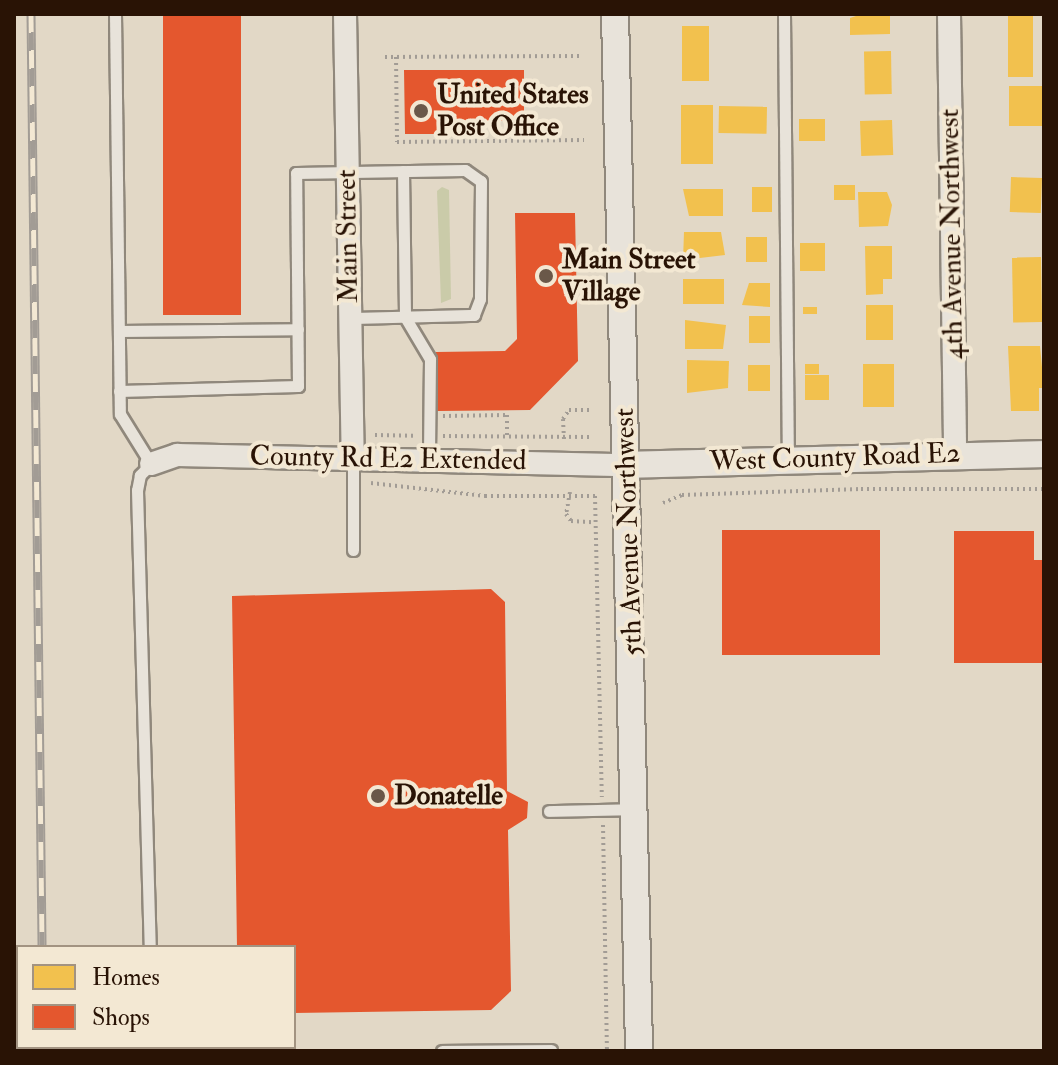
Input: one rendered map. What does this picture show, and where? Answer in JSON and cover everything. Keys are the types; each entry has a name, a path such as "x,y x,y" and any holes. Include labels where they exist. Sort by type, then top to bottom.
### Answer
{"street":[{"name":"Main Street","path":"345,14 353,458"},
{"name":"5th Avenue Northwest","path":"615,14 636,809 639,1051"},
{"name":"4th Avenue Northwest","path":"949,14 955,454"},
{"name":"West County Road E2","path":"626,465 1044,454"},
{"name":"County Rd E2 Extended","path":"151,464 177,455 626,465"}],"lane":[{"path":"115,14 120,414 151,464 140,475 137,490 150,945"},
{"path":"784,14 788,462"},
{"path":"119,391 298,386 296,173 347,176 465,170 481,181 480,299 474,315 349,318"},
{"path":"403,171 405,317 430,359 429,460"},
{"path":"119,331 298,329"},
{"path":"353,458 353,550"},
{"path":"549,811 636,809"},
{"path":"442,1051 551,1050"}],"path":[{"path":"385,57 583,56"},
{"path":"396,57 397,142 584,140"},
{"path":"564,439 563,419 569,410 591,410"},
{"path":"437,416 507,415 507,438"},
{"path":"352,435 591,437"},
{"path":"353,481 485,496 570,492 595,496 593,522 607,1051"},
{"path":"663,503 682,495 831,490 1044,489"},
{"path":"570,492 566,514 571,521 593,522"}],"green space":[{"path":"442,187 449,190 451,299 441,303 437,191"}],"building: Homes":[{"path":"862,14 890,14 890,34 850,35 850,18"},
{"path":"1008,16 1033,16 1033,77 1008,77"},
{"path":"682,26 709,26 709,81 682,81"},
{"path":"864,51 891,51 892,94 865,94"},
{"path":"1009,86 1043,86 1043,126 1009,126"},
{"path":"681,105 713,105 713,164 681,164"},
{"path":"719,106 767,107 767,134 719,133"},
{"path":"799,119 825,119 825,141 799,141"},
{"path":"892,120 893,155 861,156 860,121"},
{"path":"1011,177 1042,178 1041,213 1010,212"},
{"path":"834,185 855,185 855,200 834,200"},
{"path":"752,187 772,187 772,212 752,212"},
{"path":"683,189 723,189 723,216 689,216"},
{"path":"858,192 887,192 892,205 888,226 859,227"},
{"path":"684,232 721,232 725,255 683,260"},
{"path":"746,237 767,237 767,262 746,262"},
{"path":"800,243 825,243 825,271 800,271"},
{"path":"865,246 892,246 892,279 883,279 883,294 866,295"},
{"path":"1041,257 1042,322 1013,322 1012,258"},
{"path":"683,279 724,279 724,304 683,304"},
{"path":"749,283 770,283 770,307 742,305"},
{"path":"866,305 893,305 893,340 866,340"},
{"path":"803,307 817,307 817,314 803,314"},
{"path":"749,316 770,316 770,343 749,343"},
{"path":"685,320 726,325 723,349 685,349"},
{"path":"1008,346 1040,346 1044,388 1039,388 1039,411 1011,411"},
{"path":"687,360 729,361 728,388 687,393"},
{"path":"805,364 819,364 819,374 805,374"},
{"path":"863,364 894,364 894,407 863,407"},
{"path":"748,365 770,365 770,391 748,391"},
{"path":"805,375 829,375 829,400 805,400"}],"building: Shops":[{"path":"163,14 241,14 241,315 163,315"},
{"path":"404,70 524,70 524,121 447,121 447,134 405,134"},
{"name":"Main Street Village","path":"515,213 575,213 578,361 530,410 437,411 436,352 505,351 517,339"},
{"path":"722,530 880,530 880,655 722,655"},
{"path":"954,531 1034,531 1034,560 1044,560 1044,663 954,663"},
{"name":"Donatelle","path":"491,589 505,602 507,791 528,802 527,818 508,830 511,991 491,1010 296,1013 296,945 237,945 232,596"}],"railway":[{"path":"31,14 42,945"}],"place":[{"name":"United States Post Office","path":"421,111"},
{"name":"Main Street Village","path":"546,276"},
{"name":"Donatelle","path":"378,796"}]}
